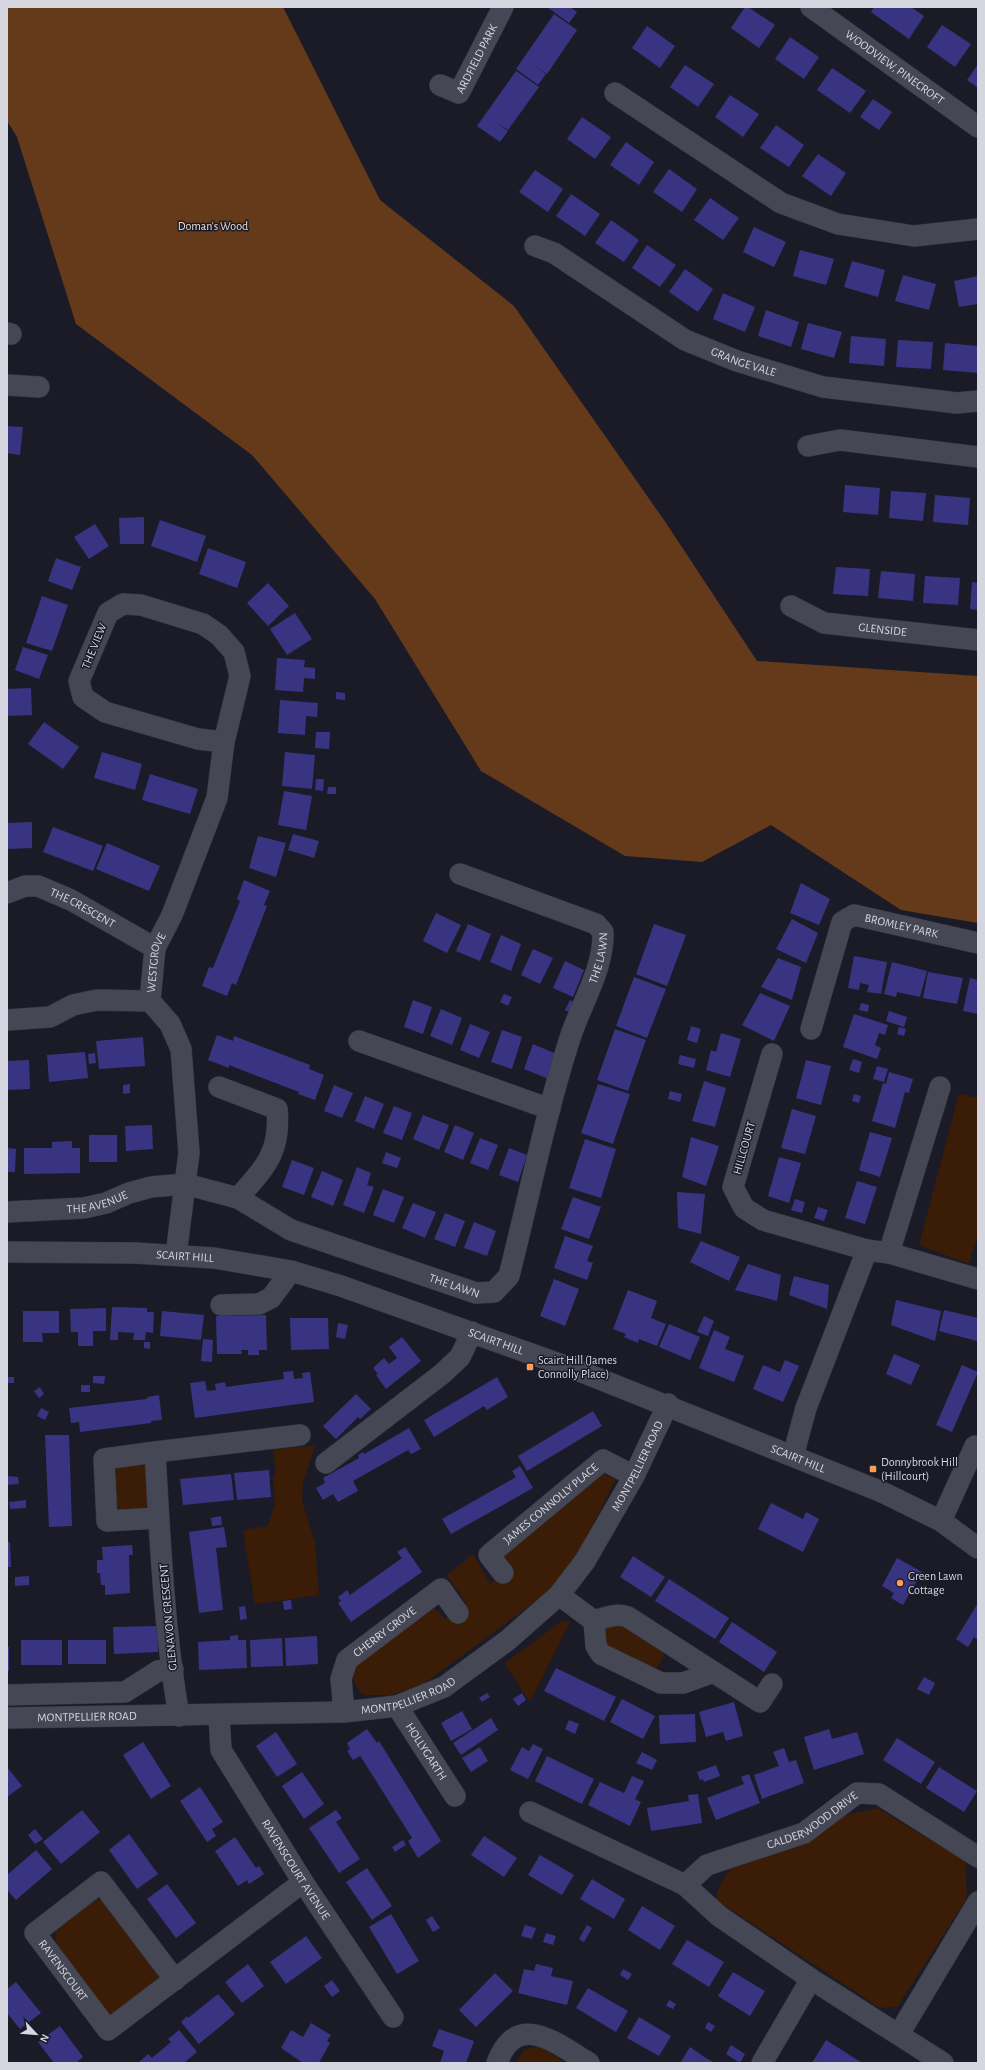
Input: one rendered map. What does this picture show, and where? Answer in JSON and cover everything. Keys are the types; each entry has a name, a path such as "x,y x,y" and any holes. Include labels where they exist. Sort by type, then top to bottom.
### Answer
{"street":[{"name":"ARDFIELD PARK","path":"440,85 459,93 503,7"},
{"name":"WOODVIEW, PINECROFT","path":"811,7 978,127"},
{"path":"615,93 781,203 838,224 909,235 978,229"},
{"name":"GRANGE VALE","path":"535,246 554,253 685,340 737,361 823,387 957,403 978,401"},
{"path":"7,385 39,387"},
{"path":"808,446 840,440 978,458"},
{"name":"THE VIEW","path":"123,604 141,605 203,624 219,635 234,652 240,676 224,742 198,739 105,712 83,698 79,681 108,613 123,604"},
{"name":"GLENSIDE","path":"791,606 824,623 978,640"},
{"name":"WESTGROVE","path":"176,1256 189,1153 181,1049 170,1024 150,1001 155,948 172,915 217,798 224,742"},
{"name":"THE LAWN","path":"185,1184 238,1198 291,1230 476,1293 494,1292 509,1276 550,1109 570,1038 604,950 603,932 596,924 460,874"},
{"name":"THE CRESCENT","path":"7,893 25,886 38,886 71,900 155,948"},
{"name":"BROMLEY PARK","path":"811,1029 842,922 854,915 978,943"},
{"path":"7,1020 50,1017 73,1005 97,1000 150,1001"},
{"path":"359,1041 550,1109"},
{"name":"HILLCOURT","path":"772,1054 733,1187 744,1208 763,1220 867,1250 889,1253 977,1274"},
{"path":"219,1087 277,1109 278,1127 274,1152 262,1171 238,1198"},
{"path":"889,1253 940,1087"},
{"name":"THE AVENUE","path":"7,1212 84,1208 106,1203 129,1193 151,1187 185,1184"},
{"path":"793,1456 806,1408 854,1289 867,1250"},
{"name":"SCAIRT HILL","path":"7,1252 82,1252 214,1258 291,1271 341,1286 668,1404 882,1492 941,1521 978,1548"},
{"path":"221,1306 259,1304 271,1298 291,1271"},
{"path":"326,1463 442,1374 460,1357 472,1332"},
{"name":"MONTPELLIER ROAD","path":"7,1718 344,1712 397,1706 444,1687 508,1640 559,1595 585,1561 634,1476 668,1404"},
{"path":"158,1518 107,1521 104,1459 300,1435"},
{"path":"941,1521 975,1446 978,1447"},
{"name":"GLENAVON CRESCENT","path":"154,1452 158,1518 179,1716"},
{"name":"JAMES CONNOLLY PLACE","path":"503,1573 489,1555 603,1460 634,1476"},
{"name":"CHERRY GROVE","path":"344,1712 341,1679 347,1660 441,1589 458,1613"},
{"path":"559,1595 594,1621 596,1646 600,1654 661,1684 684,1682 714,1672"},
{"path":"594,1621 613,1615 628,1617 760,1702 772,1684"},
{"path":"7,1695 125,1692 158,1671 173,1669"},
{"name":"HOLLYGARTH","path":"397,1706 454,1796"},
{"name":"RAVENSCOURT AVENUE","path":"219,1715 222,1750 303,1882 393,2017"},
{"name":"CALDERWOOD DRIVE","path":"685,1885 707,1865 804,1833 857,1792 879,1794 978,1857"},
{"path":"530,1812 685,1885 719,1916 811,1978 943,2063"},
{"name":"RAVENSCOURT","path":"175,1980 102,1882 35,1933 108,2030 175,1980 303,1882"},
{"path":"899,2034 978,1902"},
{"path":"762,2063 811,1978"},
{"path":"496,2063 500,2053 508,2042 520,2034 544,2036 589,2063"}],"shaded area":[{"path":"959,1094 978,1098 978,1233 969,1264 919,1245"},
{"path":"315,1446 303,1482 302,1501 315,1543 319,1595 255,1604 243,1530 268,1526 275,1504 273,1476 276,1476 273,1448"},
{"path":"116,1466 145,1466 149,1500 141,1512 120,1510 116,1504"},
{"path":"598,1472 616,1479 573,1563 552,1589 421,1686 391,1695 364,1695 361,1692 354,1682 354,1666 433,1607 445,1619 466,1603 447,1575 473,1554 490,1584 509,1570 502,1553"},
{"path":"562,1621 570,1622 531,1700 529,1701 505,1663"},
{"path":"612,1622 620,1623 667,1650 655,1671 607,1649 604,1638 607,1628"},
{"path":"877,1808 965,1861 967,1898 898,2006 880,2008 716,1900 719,1886 731,1869 817,1836 837,1817"},
{"path":"96,1899 107,1902 160,1980 111,2015 106,2012 55,1944 56,1931"},
{"path":"539,2046 566,2063 515,2063 524,2050"}],"green space":[{"name":"Doman's Wood","path":"7,7 283,7 380,200 514,306 664,520 757,661 978,676 978,923 901,910 771,825 702,862 625,856 481,771 375,599 252,455 76,324 17,137 7,121"}],"building":[{"path":"547,7 570,7 577,12 569,23"},
{"path":"745,7 748,7 775,25 759,48 731,28"},
{"path":"874,7 911,7 924,16 909,39 871,12"},
{"path":"554,14 577,30 547,74 532,64 546,74 538,85 516,69"},
{"path":"942,25 971,44 955,67 927,47"},
{"path":"647,26 675,46 660,68 632,48"},
{"path":"790,37 819,57 804,79 775,59"},
{"path":"978,64 978,88 967,80"},
{"path":"685,65 714,84 698,107 670,87"},
{"path":"832,68 866,91 850,113 817,90"},
{"path":"516,71 539,87 508,130 495,122 508,131 500,142 477,126"},
{"path":"730,95 759,114 743,137 715,117"},
{"path":"873,99 892,112 879,130 860,117"},
{"path":"582,117 611,137 595,159 567,139"},
{"path":"776,125 804,145 789,167 760,148"},
{"path":"626,142 654,162 639,185 610,165"},
{"path":"818,154 846,173 831,196 802,176"},
{"path":"669,169 697,189 682,212 653,192"},
{"path":"535,170 563,189 548,212 519,192"},
{"path":"571,194 600,214 585,236 556,216"},
{"path":"710,198 739,218 723,240 694,220"},
{"path":"611,220 639,240 624,262 595,243"},
{"path":"754,227 786,242 774,267 743,252"},
{"path":"647,245 676,265 660,287 632,268"},
{"path":"800,250 834,259 826,285 793,276"},
{"path":"852,261 885,270 878,297 844,287"},
{"path":"685,269 713,289 698,312 669,292"},
{"path":"903,275 936,284 929,310 895,301"},
{"path":"978,276 978,304 959,307 954,281"},
{"path":"723,293 755,307 745,332 713,319"},
{"path":"766,310 799,322 791,347 758,336"},
{"path":"808,323 842,332 834,358 801,349"},
{"path":"851,336 886,339 884,366 849,363"},
{"path":"898,340 933,342 931,369 896,367"},
{"path":"945,343 978,346 978,373 943,370"},
{"path":"7,426 23,427 20,455 7,453"},
{"path":"845,485 880,488 878,515 843,512"},
{"path":"891,491 926,493 923,521 889,518"},
{"path":"935,495 970,498 968,525 933,522"},
{"path":"144,517 144,544 120,544 119,518"},
{"path":"160,520 206,536 197,562 151,546"},
{"path":"95,524 109,546 89,559 74,537"},
{"path":"208,548 246,562 237,588 199,574"},
{"path":"56,558 81,567 72,590 48,581"},
{"path":"836,567 870,569 868,596 833,594"},
{"path":"881,571 915,574 913,601 878,598"},
{"path":"925,576 960,578 958,605 923,603"},
{"path":"972,582 978,583 978,610 970,609"},
{"path":"268,583 289,606 268,626 247,603"},
{"path":"42,596 68,605 52,651 26,643"},
{"path":"295,613 312,639 287,655 270,629"},
{"path":"23,647 48,655 39,679 15,670"},
{"path":"277,658 305,660 304,667 315,668 315,679 304,678 303,692 275,690"},
{"path":"31,688 32,715 7,716 7,689"},
{"path":"336,692 345,693 345,700 336,699"},
{"path":"280,700 318,703 317,717 306,716 305,735 278,733"},
{"path":"44,722 79,747 63,769 28,744"},
{"path":"316,732 330,732 329,749 315,748"},
{"path":"102,752 142,764 135,790 94,778"},
{"path":"285,752 315,755 312,789 282,786"},
{"path":"150,774 198,789 190,814 142,800"},
{"path":"316,779 324,779 323,791 315,790"},
{"path":"328,787 336,787 336,794 327,794"},
{"path":"284,791 312,796 306,830 278,825"},
{"path":"32,822 32,848 7,849 7,823"},
{"path":"53,827 103,846 93,871 43,852"},
{"path":"293,834 319,841 314,858 288,850"},
{"path":"258,836 286,843 276,877 249,868"},
{"path":"107,843 160,866 149,891 96,869"},
{"path":"244,880 270,891 264,905 267,906 236,985 232,983 227,996 202,986 209,967 213,968 240,901 237,899"},
{"path":"801,883 830,899 819,925 790,913"},
{"path":"436,913 461,925 447,953 423,941"},
{"path":"792,919 818,933 806,963 776,949"},
{"path":"468,924 491,934 480,961 456,951"},
{"path":"654,924 686,935 667,986 636,974"},
{"path":"501,935 521,944 511,971 490,962"},
{"path":"533,949 553,958 540,984 521,975"},
{"path":"854,956 887,962 881,994 867,992 869,985 860,983 859,990 848,988"},
{"path":"778,958 801,967 792,1000 761,987"},
{"path":"565,961 584,970 573,997 553,988"},
{"path":"892,962 927,971 920,997 897,992 896,997 884,994"},
{"path":"928,972 963,978 957,1004 923,998"},
{"path":"634,977 666,989 647,1038 616,1026"},
{"path":"970,978 978,980 978,1014 963,1011"},
{"path":"760,993 790,1006 774,1041 742,1025"},
{"path":"504,994 512,997 508,1006 500,1002"},
{"path":"413,1000 432,1007 423,1034 404,1027"},
{"path":"570,1000 576,1003 571,1013 565,1010"},
{"path":"861,1003 869,1005 868,1012 859,1010"},
{"path":"441,1009 462,1018 452,1045 430,1036"},
{"path":"889,1011 907,1017 904,1027 886,1021"},
{"path":"854,1014 888,1025 885,1035 879,1033 875,1045 881,1048 877,1059 843,1047"},
{"path":"470,1024 490,1032 479,1058 460,1050"},
{"path":"691,1026 701,1029 697,1043 687,1040"},
{"path":"899,1027 906,1029 904,1036 897,1034"},
{"path":"615,1029 646,1040 628,1091 597,1080"},
{"path":"502,1030 522,1037 512,1069 491,1062"},
{"path":"721,1033 741,1039 730,1077 706,1070 711,1050 716,1052"},
{"path":"217,1035 233,1041 234,1036 310,1065 309,1069 324,1075 315,1100 298,1094 299,1092 229,1065 229,1068 208,1060"},
{"path":"143,1037 145,1066 99,1069 96,1041"},
{"path":"533,1044 561,1056 551,1080 524,1069"},
{"path":"85,1052 88,1078 49,1082 47,1055"},
{"path":"95,1053 96,1063 89,1064 88,1054"},
{"path":"680,1055 696,1059 694,1068 678,1064"},
{"path":"853,1059 862,1062 859,1073 849,1070"},
{"path":"29,1060 30,1089 7,1090 7,1061"},
{"path":"806,1060 831,1066 821,1105 796,1098"},
{"path":"877,1066 888,1069 884,1082 873,1079"},
{"path":"889,1072 913,1079 909,1093 905,1092 895,1128 872,1121 883,1083 886,1084"},
{"path":"704,1081 726,1088 715,1127 692,1121"},
{"path":"130,1084 130,1093 123,1094 123,1085"},
{"path":"598,1084 630,1094 613,1144 581,1133"},
{"path":"334,1085 353,1093 342,1118 324,1111"},
{"path":"670,1091 682,1094 680,1102 668,1099"},
{"path":"854,1094 861,1096 859,1103 852,1101"},
{"path":"365,1096 384,1104 374,1129 355,1121"},
{"path":"394,1106 412,1113 402,1140 383,1133"},
{"path":"792,1109 816,1116 805,1154 781,1148"},
{"path":"423,1115 449,1125 439,1150 413,1139"},
{"path":"152,1125 153,1149 126,1151 125,1126"},
{"path":"455,1125 474,1133 463,1160 444,1152"},
{"path":"870,1132 892,1138 880,1177 859,1170"},
{"path":"89,1135 117,1135 117,1162 89,1162"},
{"path":"691,1137 719,1146 706,1186 682,1177"},
{"path":"480,1138 498,1145 488,1170 470,1163"},
{"path":"585,1139 616,1149 601,1198 569,1188"},
{"path":"72,1141 72,1148 80,1148 80,1173 24,1174 24,1148 52,1148 52,1142"},
{"path":"7,1148 16,1149 15,1172 7,1172"},
{"path":"509,1148 527,1155 518,1182 499,1175"},
{"path":"386,1152 401,1158 397,1168 382,1163"},
{"path":"779,1157 801,1163 789,1203 768,1196"},
{"path":"292,1160 314,1168 304,1195 282,1187"},
{"path":"357,1167 371,1173 367,1185 374,1187 364,1213 343,1205"},
{"path":"322,1171 343,1180 333,1206 311,1197"},
{"path":"857,1181 877,1187 865,1224 845,1218"},
{"path":"383,1189 404,1197 394,1223 373,1215"},
{"path":"677,1192 705,1194 701,1234 678,1228"},
{"path":"573,1197 601,1207 589,1239 561,1229"},
{"path":"795,1199 805,1202 802,1213 791,1210"},
{"path":"413,1203 436,1212 425,1238 402,1228"},
{"path":"818,1207 828,1210 824,1221 814,1218"},
{"path":"445,1213 465,1221 455,1247 434,1239"},
{"path":"474,1222 496,1231 487,1256 464,1248"},
{"path":"565,1236 593,1246 587,1261 593,1263 587,1280 554,1268"},
{"path":"701,1241 740,1257 729,1281 690,1262"},
{"path":"748,1264 781,1275 777,1301 735,1290"},
{"path":"794,1276 829,1285 827,1309 789,1295"},
{"path":"554,1279 579,1289 565,1326 540,1316"},
{"path":"628,1290 657,1301 651,1318 666,1324 657,1346 639,1339 638,1343 624,1337 626,1334 613,1329"},
{"path":"896,1300 941,1311 935,1341 891,1325"},
{"path":"112,1307 147,1308 147,1312 154,1312 153,1333 146,1332 145,1340 133,1340 134,1333 118,1332 118,1340 110,1340"},
{"path":"106,1308 106,1331 93,1331 93,1346 78,1346 78,1332 71,1332 70,1309"},
{"path":"944,1310 978,1318 977,1341 939,1331"},
{"path":"23,1311 59,1311 59,1333 42,1333 43,1342 23,1342"},
{"path":"162,1311 204,1315 201,1340 160,1336"},
{"path":"266,1315 267,1350 259,1350 259,1355 248,1355 248,1350 241,1350 242,1354 217,1354 216,1316"},
{"path":"704,1316 714,1321 708,1336 697,1332"},
{"path":"290,1318 328,1318 329,1349 291,1350"},
{"path":"338,1323 348,1325 345,1339 336,1337"},
{"path":"669,1324 700,1337 690,1360 659,1347"},
{"path":"714,1330 730,1337 725,1349 744,1356 734,1382 699,1368"},
{"path":"402,1337 421,1361 386,1389 373,1368 384,1358 389,1364 397,1358 389,1347"},
{"path":"203,1339 213,1340 212,1362 201,1361"},
{"path":"144,1342 150,1342 150,1349 144,1348"},
{"path":"894,1354 920,1365 911,1385 886,1374"},
{"path":"785,1360 799,1366 783,1402 753,1389 763,1365 780,1372"},
{"path":"962,1365 978,1372 952,1432 936,1425"},
{"path":"293,1371 294,1379 303,1378 302,1373 310,1372 314,1402 195,1418 190,1383 205,1381 207,1391 216,1390 215,1384 225,1382 226,1387 284,1379 283,1372"},
{"path":"93,1376 105,1376 104,1384 93,1383"},
{"path":"7,1377 14,1377 14,1383 7,1383"},
{"path":"497,1377 508,1397 487,1410 484,1406 434,1437 424,1420"},
{"path":"81,1385 90,1385 90,1392 81,1392"},
{"path":"40,1387 44,1394 39,1398 34,1391"},
{"path":"356,1394 371,1409 360,1419 358,1417 336,1439 323,1426"},
{"path":"159,1395 162,1420 151,1421 151,1423 80,1432 79,1422 71,1423 69,1408 147,1399 147,1397"},
{"path":"41,1408 49,1412 45,1420 37,1416"},
{"path":"593,1411 602,1426 527,1471 518,1456"},
{"path":"409,1428 421,1449 411,1454 408,1450 353,1481 358,1491 338,1502 333,1494 323,1500 316,1488 325,1483 323,1478 359,1458 358,1455 363,1452 364,1454"},
{"path":"45,1435 69,1435 72,1526 49,1527"},
{"path":"520,1466 533,1488 451,1534 442,1519 516,1477 512,1471"},
{"path":"269,1470 271,1497 237,1500 234,1473"},
{"path":"231,1474 234,1500 183,1505 180,1479"},
{"path":"7,1476 18,1477 19,1484 7,1485"},
{"path":"26,1500 26,1508 10,1509 9,1502"},
{"path":"771,1503 803,1519 806,1512 819,1519 803,1552 758,1529"},
{"path":"221,1516 222,1525 212,1526 211,1518"},
{"path":"224,1527 227,1547 216,1548 223,1610 199,1613 189,1532"},
{"path":"7,1542 10,1542 11,1567 7,1567"},
{"path":"132,1545 133,1555 129,1555 130,1593 105,1595 105,1585 101,1585 100,1573 97,1573 97,1560 103,1560 102,1547"},
{"path":"405,1547 422,1572 351,1622 338,1603 341,1601 338,1597 347,1590 350,1595 402,1558 397,1552"},
{"path":"633,1556 665,1577 651,1597 620,1577"},
{"name":"Green Lawn Cottage","path":"897,1558 922,1572 903,1605 891,1598 894,1593 882,1586"},
{"path":"29,1576 29,1585 15,1586 15,1577"},
{"path":"669,1579 729,1618 715,1639 655,1601"},
{"path":"291,1600 292,1609 284,1610 283,1601"},
{"path":"978,1603 978,1640 974,1637 968,1647 956,1639"},
{"path":"245,1606 247,1619 240,1620 239,1607"},
{"path":"732,1622 777,1652 764,1672 719,1642"},
{"path":"157,1626 158,1652 114,1654 113,1627"},
{"path":"238,1635 238,1640 246,1640 247,1668 199,1670 198,1642 230,1640 230,1636"},
{"path":"317,1636 318,1664 286,1666 285,1638"},
{"path":"282,1638 283,1666 251,1667 250,1640"},
{"path":"21,1640 62,1640 62,1665 21,1665"},
{"path":"68,1640 106,1640 106,1664 68,1664"},
{"path":"7,1647 9,1647 9,1671 7,1671"},
{"path":"556,1668 616,1697 604,1721 544,1691"},
{"path":"924,1677 935,1683 929,1695 917,1689"},
{"path":"487,1693 490,1697 482,1702 479,1698"},
{"path":"522,1693 526,1700 518,1706 513,1699"},
{"path":"622,1699 655,1716 643,1739 610,1722"},
{"path":"734,1702 743,1736 726,1741 723,1732 706,1737 699,1712"},
{"path":"462,1711 472,1729 451,1741 441,1723"},
{"path":"695,1714 696,1742 660,1744 659,1715"},
{"path":"491,1718 498,1730 461,1755 453,1743"},
{"path":"569,1720 579,1724 575,1734 565,1729"},
{"path":"367,1729 377,1743 379,1741 441,1841 418,1858 408,1841 412,1838 361,1757 360,1756 353,1760 347,1751 350,1749 347,1743"},
{"path":"829,1729 832,1739 857,1732 864,1754 814,1770 804,1737"},
{"path":"276,1732 297,1764 277,1777 256,1746"},
{"path":"897,1738 935,1762 921,1784 883,1760"},
{"path":"143,1742 171,1786 151,1799 123,1755"},
{"path":"533,1744 543,1749 528,1779 510,1770 522,1747 529,1751"},
{"path":"480,1747 488,1761 471,1772 462,1758"},
{"path":"784,1748 789,1762 796,1760 804,1783 762,1799 754,1775 779,1766 773,1752"},
{"path":"642,1752 657,1760 652,1770 636,1763"},
{"path":"547,1756 594,1779 582,1804 535,1781"},
{"path":"716,1765 720,1776 704,1782 703,1779 700,1780 697,1772"},
{"path":"7,1767 22,1786 7,1797"},
{"path":"939,1767 977,1791 964,1812 926,1788"},
{"path":"302,1772 324,1804 304,1819 282,1786"},
{"path":"749,1774 760,1803 716,1820 707,1798 744,1784 741,1777"},
{"path":"632,1776 644,1781 635,1799 641,1802 630,1826 588,1805 600,1782 624,1793"},
{"path":"200,1787 223,1822 212,1829 216,1836 207,1842 180,1801"},
{"path":"698,1794 702,1823 651,1831 647,1808 689,1801 688,1795"},
{"path":"82,1810 100,1832 61,1864 43,1842"},
{"path":"336,1810 342,1818 336,1822 360,1859 339,1873 309,1828"},
{"path":"35,1829 43,1839 35,1844 28,1835"},
{"path":"129,1834 158,1874 137,1889 109,1850"},
{"path":"484,1836 517,1858 504,1877 471,1855"},
{"path":"235,1837 256,1868 259,1866 264,1874 249,1884 247,1880 238,1886 215,1851"},
{"path":"403,1840 406,1845 395,1852 392,1847"},
{"path":"36,1850 52,1869 16,1900 7,1890 7,1875"},
{"path":"540,1855 574,1875 562,1895 528,1875"},
{"path":"367,1868 392,1906 372,1920 346,1882"},
{"path":"592,1879 625,1899 614,1919 580,1899"},
{"path":"167,1884 196,1923 176,1938 147,1899"},
{"path":"642,1906 675,1926 660,1950 628,1930"},
{"path":"391,1914 419,1961 397,1974 369,1927"},
{"path":"432,1916 440,1928 433,1932 426,1920"},
{"path":"525,1925 536,1928 532,1939 521,1936"},
{"path":"587,1925 592,1928 584,1942 579,1939"},
{"path":"546,1933 556,1936 553,1945 543,1942"},
{"path":"306,1936 322,1958 286,1984 270,1962"},
{"path":"687,1940 724,1962 709,1987 672,1964"},
{"path":"248,1964 264,1986 242,2003 225,1982"},
{"path":"536,1964 553,1968 551,1976 573,1981 567,2005 518,1993 524,1969 534,1971"},
{"path":"623,1969 632,1974 628,1980 620,1975"},
{"path":"733,1972 765,1991 750,2016 718,1996"},
{"path":"495,1973 513,1991 476,2027 459,2010"},
{"path":"332,1980 340,1991 332,1997 324,1986"},
{"path":"16,1982 41,2013 20,2029 7,2013 7,1989"},
{"path":"588,1988 628,2011 616,2032 576,2008"},
{"path":"218,1994 235,2014 199,2044 181,2022"},
{"path":"669,2000 676,2004 673,2009 666,2006"},
{"path":"639,2017 671,2036 659,2056 627,2038"},
{"path":"708,2022 715,2026 711,2032 705,2028"},
{"path":"311,2023 331,2035 327,2041 330,2043 319,2063 303,2063 281,2048 291,2030 303,2037"},
{"path":"60,2026 83,2057 76,2063 54,2063 38,2042"},
{"path":"439,2029 474,2041 466,2063 440,2063 444,2051 432,2046"},
{"path":"179,2030 197,2052 184,2063 138,2063 148,2054 152,2058 171,2042 168,2039"},
{"path":"826,2040 845,2052 862,2063 812,2063"},
{"path":"731,2045 745,2054 740,2063 726,2054"},
{"path":"690,2047 706,2058 715,2063 680,2063"}],"place":[{"name":"Scairt Hill (James Connolly Place)","path":"530,1367"},
{"name":"Donnybrook Hill (Hillcourt)","path":"873,1469"},
{"name":"Green Lawn Cottage","path":"900,1583"}]}
